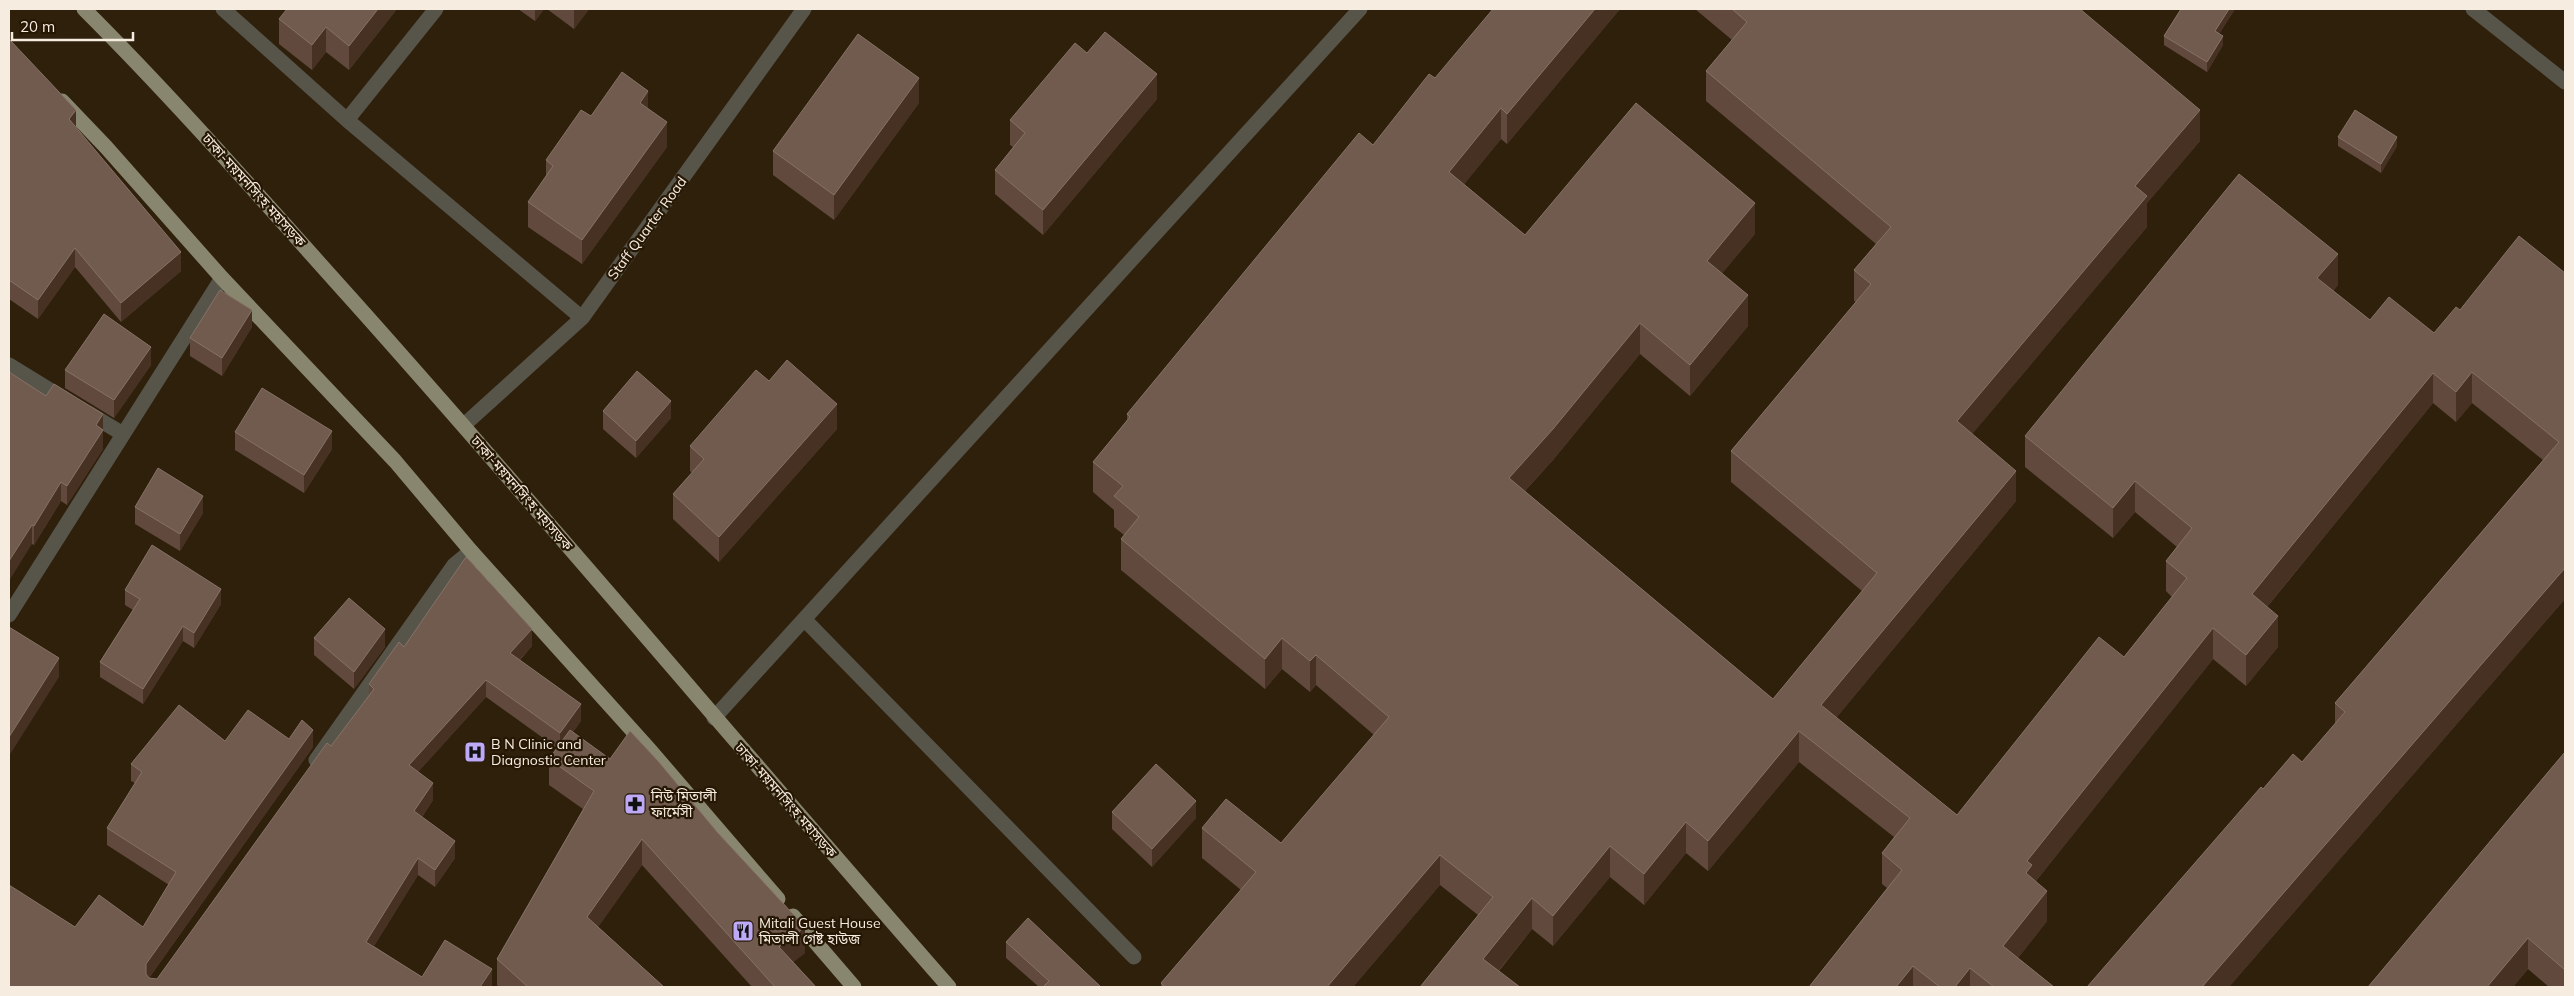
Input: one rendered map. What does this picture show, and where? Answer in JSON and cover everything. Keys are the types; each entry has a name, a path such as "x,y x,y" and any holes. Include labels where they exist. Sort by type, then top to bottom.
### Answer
{"main road":[{"name":"ঢাকা-ময়মনসিংহ মহাসড়ক","path":"84,9 164,89 464,425 714,718 949,987"},
{"path":"54,93 106,147 222,278 395,461 471,551 649,749 854,987"}],"street":[{"path":"223,9 346,120 582,318"},
{"path":"346,120 436,9"},
{"name":"Staff Quarter Road","path":"464,425 582,318 804,9"},
{"path":"714,718 1360,9"},
{"path":"2473,9 2563,75"},
{"path":"9,615 222,278"},
{"path":"9,365 123,434"},
{"path":"306,774 454,565 471,551"},
{"path":"804,620 1134,957"}],"building":[{"path":"287,9 378,9 349,46 326,27 312,45 279,19"},
{"path":"1493,9 1595,9 1507,114 1501,108 1449,172 1525,235 1636,103 1755,203 1707,261 1748,295 1690,365 1640,323 1553,429 1509,478 1773,699 1877,573 1731,451 1871,284 1854,270 1891,227 1706,71 1747,22 1732,9 2080,9 2200,110 2135,186 2147,196 1957,421 2016,471 1821,705 1957,815 2099,637 2124,657 2187,578 2166,561 2192,528 2135,481 2113,508 2025,436 2239,174 2338,254 2317,278 2370,320 2389,297 2434,333 2456,307 2460,310 2519,236 2565,273 2565,568 2202,987 2087,987 2261,787 2263,789 2293,754 2302,762 2345,712 2335,703 2559,442 2472,372 2456,392 2433,373 2252,594 2278,616 2246,655 2213,628 2027,861 2032,865 2026,873 2047,891 2003,946 2054,987 1994,987 1970,968 1955,987 1940,987 1913,966 1896,987 1809,987 1902,870 1882,853 1910,818 1799,731 1708,841 1686,822 1644,874 1610,846 1553,916 1532,898 1483,959 1520,987 1420,987 1493,897 1440,855 1327,987 1165,987 1161,983 1256,872 1202,828 1226,799 1281,843 1389,717 1316,655 1310,661 1282,638 1265,659 1121,539 1139,517 1114,496 1123,486 1093,462 1130,417 1127,414 1359,133 1373,145 1429,74 1435,78"},
{"path":"2181,9 2229,9 2215,31 2223,36 2207,62 2164,36"},
{"path":"1105,32 1157,74 1043,210 995,170 1025,133 1010,120 1075,43 1087,53"},
{"path":"858,34 919,78 834,195 773,151"},
{"path":"9,39 76,110 69,119 181,252 121,303 75,248 38,300 9,280"},
{"path":"622,72 648,91 640,103 667,122 582,240 528,202 553,166 546,160 581,110 591,116"},
{"path":"2355,110 2397,137 2381,164 2338,137"},
{"path":"220,290 252,310 222,358 190,338"},
{"path":"104,314 151,347 114,400 65,370"},
{"path":"787,360 837,404 719,537 673,494 704,459 690,446 756,370 769,381"},
{"path":"637,371 671,401 636,441 603,411"},
{"path":"9,372 46,396 54,384 103,414 96,425 103,430 67,486 61,482 34,526 32,525 9,561"},
{"path":"262,388 332,431 304,475 235,432"},
{"path":"158,468 203,496 180,534 135,507"},
{"path":"152,545 221,589 194,633 183,626 143,689 100,662 140,599 125,590"},
{"path":"466,557 532,629 510,653 581,704 560,733 486,680 409,765 433,783 414,811 455,841 435,870 418,858 366,942 422,977 445,940 492,969 480,987 9,987 9,885 75,927 99,895 143,927 176,872 107,828 142,772 131,764 179,705 225,741 248,710 289,739 302,720 313,730 146,964 146,974 149,978 157,979 327,743 331,746 374,689 369,684 399,642 404,647"},
{"path":"349,598 385,629 354,672 314,638"},
{"path":"9,627 59,658 9,737"},
{"path":"570,730 610,759 630,731 658,761 718,833 805,927 779,947 816,987 775,987 642,839 587,917 664,987 528,987 497,959 594,791 549,759"},
{"path":"2565,752 2565,970 2528,938 2487,987 2368,987"},
{"path":"1156,764 1196,801 1152,849 1112,812"},
{"path":"1028,918 1101,987 1043,987 1049,981 1006,942"}],"place":[{"name":"B N Clinic and Diagnostic Center","path":"475,752"},
{"name":"নিউ মিতালী ফার্মেসী","path":"635,804"},
{"name":"Mitali Guest House মিতালী গেষ্ট হাউজ","path":"743,931"}]}
